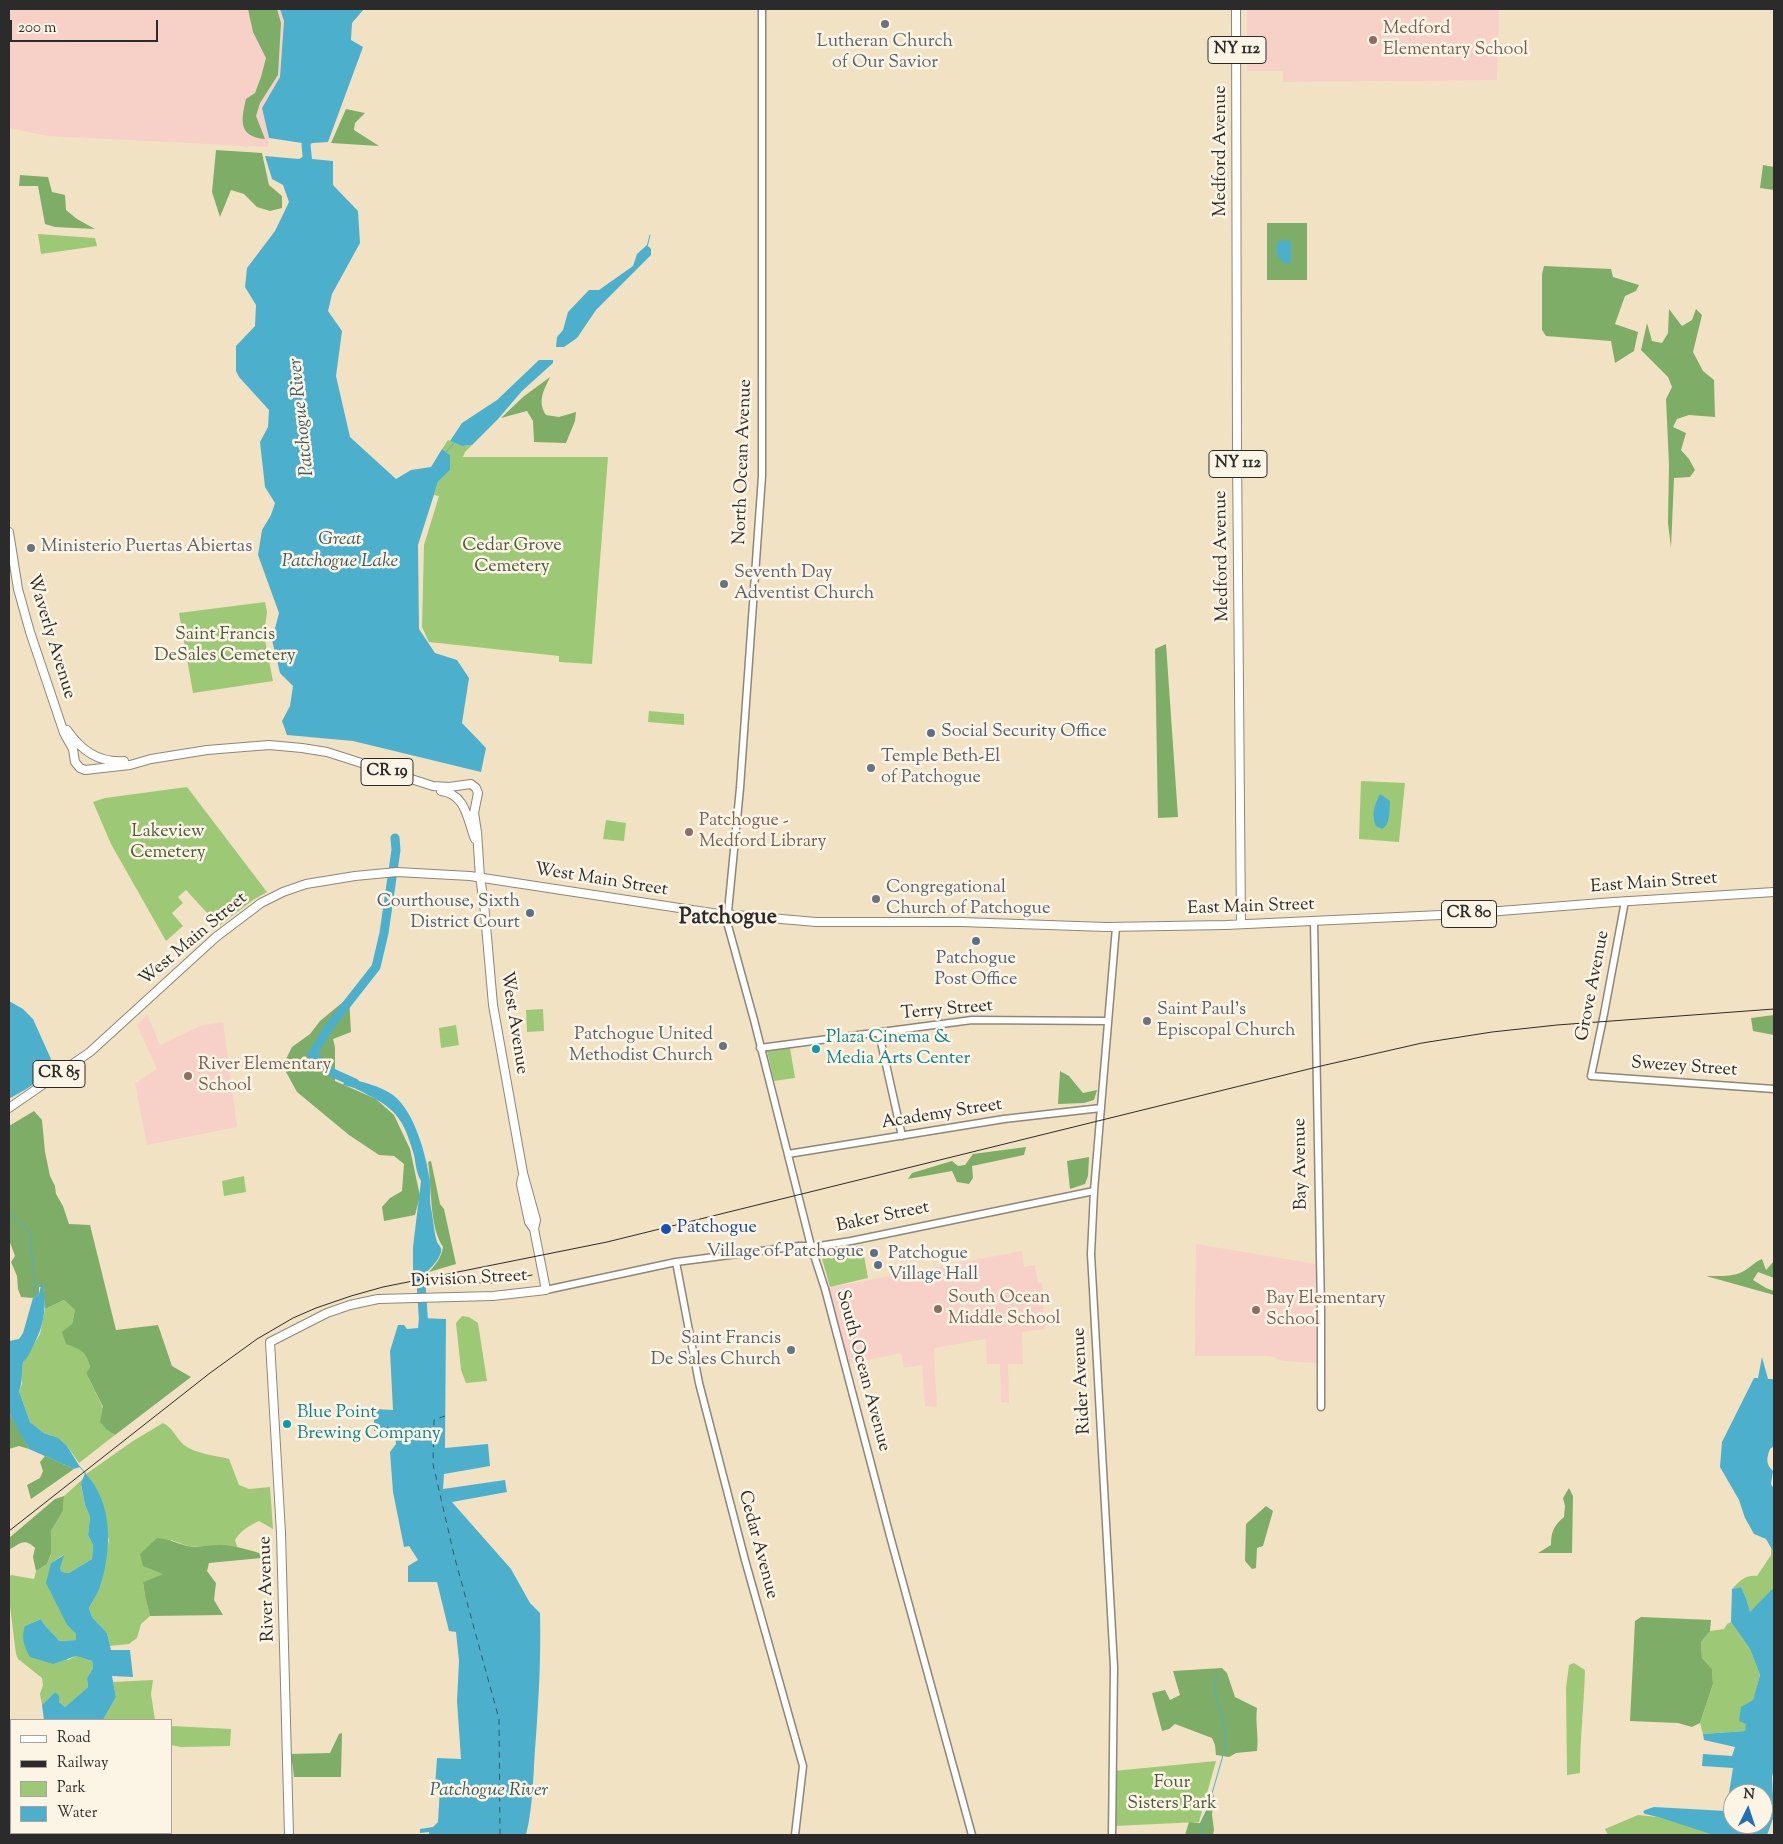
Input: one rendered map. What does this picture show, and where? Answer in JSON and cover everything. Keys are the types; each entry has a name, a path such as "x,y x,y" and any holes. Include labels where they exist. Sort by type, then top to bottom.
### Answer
{"main road":[{"name":"Medford Avenue","path":"1236,9 1241,924"},
{"name":"Waverly Avenue","path":"9,532 15,572 25,614 74,758"},
{"name":"Waverly Avenue","path":"60,720 74,740 88,752"},
{"name":"CR 19","path":"88,752 104,760 113,761 151,759 207,750 269,745 314,750 346,757 429,785 448,787 468,784 476,788 478,796 475,802 474,813 478,832 477,845 480,877"},
{"name":"CR 19","path":"255,747 262,750 298,752 330,758 423,788 448,792 460,801 470,805 475,802"},
{"path":"79,751 88,752 94,762 91,768 85,770 80,768 74,758 79,751"},
{"name":"CR 19","path":"91,768 130,765 151,759"},
{"path":"460,786 457,793 460,801"},
{"name":"CR 19","path":"460,801 470,822 477,845"},
{"name":"West Main Street","path":"9,1108 90,1052 216,937 261,903 283,892 306,884 387,873 412,872 480,877 728,915"},
{"name":"West Avenue","path":"480,877 493,1006 523,1173 536,1220 534,1229 546,1290"},
{"name":"East Main Street","path":"728,915 838,923 962,922 1116,926 1241,924 1462,914 1625,901 1774,892"},
{"name":"Division Street","path":"270,1342 328,1313 378,1298 518,1295 546,1290"},
{"name":"River Avenue","path":"270,1342 281,1533 289,1835"}],"street":[{"name":"North Ocean Avenue","path":"728,915 740,780 762,476 762,9"},
{"name":"Grove Avenue","path":"1591,1076 1625,901"},
{"name":"South Ocean Avenue","path":"728,915 727,922 811,1246 825,1289 887,1527 972,1835"},
{"name":"Bay Avenue","path":"1314,920 1321,1407"},
{"name":"Rider Avenue","path":"1112,1835 1114,1667 1091,1254 1094,1191 1116,926"},
{"name":"Terry Street","path":"760,1048 972,1020 1108,1021"},
{"path":"879,1032 902,1136"},
{"name":"Swezey Street","path":"1591,1076 1774,1089"},
{"name":"Academy Street","path":"788,1154 1004,1119 1101,1108"},
{"name":"Baker Street","path":"676,1262 760,1250 851,1241 1094,1191"},
{"name":"Division Street","path":"546,1290 676,1262"},
{"name":"Cedar Avenue","path":"676,1262 700,1387 745,1560 803,1766 795,1835"}],"shaded area":[{"path":"9,9 280,9 284,21 280,77 262,108 269,138 268,147 48,136 9,128"},
{"name":"Medford Elementary School","path":"1247,9 1499,9 1497,80 1283,82 1283,71 1247,71"},
{"name":"River Elementary School","path":"147,1014 160,1045 200,1026 223,1022 237,1127 147,1145 135,1083 157,1069 137,1025"},
{"name":"Bay Elementary School","path":"1196,1244 1316,1264 1318,1363 1284,1361 1269,1356 1195,1356"},
{"name":"South Ocean Middle School","path":"1022,1251 1024,1267 1035,1265 1038,1283 1042,1283 1045,1329 1022,1332 1023,1364 1008,1364 1009,1403 1001,1402 1000,1364 987,1364 986,1339 934,1348 937,1407 925,1406 922,1365 904,1368 901,1353 849,1364 827,1288"}],"green space":[{"path":"248,9 277,9 281,23 278,75 260,103 256,116 265,139 250,135 246,131 243,120 246,99 255,93 266,58 253,32"},
{"path":"346,109 365,113 355,123 354,130 379,146 331,143"},
{"path":"216,150 262,153 269,185 282,196 282,208 270,211 257,207 244,194 231,190 220,217 212,192"},
{"path":"1763,165 1774,167 1774,190 1760,188"},
{"path":"20,175 48,177 52,192 65,195 66,210 95,229 55,227 45,224 38,186 19,186"},
{"path":"1267,223 1307,223 1307,280 1267,280"},
{"path":"38,234 95,238 97,246 41,254"},
{"path":"1544,266 1611,269 1613,277 1639,285 1636,291 1625,296 1615,324 1638,332 1634,351 1615,363 1611,341 1546,336 1542,330 1542,274"},
{"path":"1669,309 1682,326 1692,320 1696,309 1702,315 1693,352 1703,371 1714,380 1715,417 1689,415 1677,419 1673,427 1686,433 1681,450 1695,470 1690,477 1674,478 1671,548 1668,523 1669,465 1666,399 1672,387 1668,377 1641,350 1647,323 1652,341 1662,343 1668,333"},
{"path":"550,377 542,400 543,410 546,415 559,417 576,412 575,421 566,443 534,442 533,421 527,411 501,418 523,397"},
{"name":"Cedar Grove Cemetery","path":"448,440 462,446 472,445 463,457 608,457 592,664 559,662 559,656 429,642 422,627 424,545 439,496 434,495 438,482 450,470 450,455 442,449"},
{"name":"Saint Francis DeSales Cemetery","path":"265,602 267,612 264,635 273,681 193,693 179,613"},
{"path":"1166,644 1178,817 1158,818 1155,649"},
{"path":"649,711 684,714 684,725 648,722"},
{"path":"1361,781 1405,783 1399,842 1359,839"},
{"name":"Lakeview Cemetery","path":"187,787 267,892 253,900 219,926 186,890 178,897 183,903 172,913 183,926 166,941 111,844 93,802 105,798"},
{"path":"606,820 626,823 624,841 603,839"},
{"path":"349,997 351,1032 333,1039 335,1047 335,1081 376,1099 394,1115 410,1149 420,1196 415,1215 384,1221 382,1207 390,1198 402,1191 404,1164 394,1156 379,1155 349,1135 297,1092 286,1072 286,1059 292,1047 310,1034 320,1021"},
{"path":"543,1009 544,1031 527,1032 526,1010"},
{"path":"1774,1015 1774,1035 1753,1031 1751,1018"},
{"path":"456,1025 459,1045 441,1048 439,1028"},
{"path":"790,1048 795,1078 774,1081 767,1051"},
{"path":"1060,1071 1069,1076 1083,1093 1097,1090 1094,1100 1084,1103 1058,1104"},
{"path":"34,1111 42,1120 45,1152 50,1176 69,1224 90,1225 116,1330 158,1325 172,1366 191,1377 115,1435 100,1422 103,1407 86,1373 90,1367 87,1357 80,1350 66,1344 62,1332 72,1324 75,1310 64,1300 45,1309 43,1287 39,1287 39,1294 33,1298 21,1297 17,1276 11,1262 15,1256 9,1240 9,1126"},
{"path":"1026,1147 1024,1155 972,1166 973,1178 969,1184 957,1182 952,1171 908,1179 912,1173 952,1161 958,1166 965,1165 973,1154"},
{"path":"1089,1157 1088,1176 1085,1184 1070,1189 1067,1161"},
{"path":"431,1161 456,1264 429,1272 438,1261 443,1247 438,1238 433,1217 428,1162"},
{"path":"244,1176 246,1192 224,1196 222,1181"},
{"path":"862,1245 868,1278 830,1287 822,1253"},
{"path":"1762,1259 1766,1270 1774,1261 1774,1278 1758,1272 1753,1280 1774,1291 1774,1295 1706,1276 1738,1274"},
{"path":"64,1300 75,1310 72,1324 81,1349 87,1355 90,1368 86,1373 103,1408 107,1430 115,1435 79,1463 67,1446 44,1433 30,1422 19,1391 22,1384 21,1372 23,1362 40,1334 45,1309"},
{"path":"462,1316 469,1317 478,1323 487,1381 466,1383 461,1370 456,1323"},
{"path":"9,1412 29,1449 19,1446 9,1449"},
{"path":"163,1423 189,1448 229,1459 239,1485 249,1489 270,1487 273,1529 259,1521 252,1525 235,1540 238,1549 218,1545 209,1547 188,1546 171,1540 164,1574 143,1582 150,1616 141,1624 137,1638 129,1644 110,1646 107,1633 92,1617 89,1608 101,1585 109,1540 86,1474 133,1441"},
{"path":"45,1456 74,1469 31,1499 27,1485 40,1478 43,1471 40,1462"},
{"path":"84,1478 81,1485 85,1505 90,1517 88,1535 93,1545 92,1559 69,1573 62,1572 60,1569 63,1555 51,1563 67,1625 76,1634 76,1640 59,1641 41,1619 25,1626 68,1660 76,1656 92,1661 93,1668 87,1678 88,1687 65,1707 59,1702 55,1692 42,1705 40,1694 43,1685 42,1678 18,1659 16,1654 9,1598 9,1577 11,1575 34,1579 36,1571 47,1564 51,1555 51,1531 63,1511 64,1496"},
{"path":"1569,1488 1573,1496 1572,1553 1538,1553 1551,1545 1554,1529 1564,1517 1565,1506 1563,1498"},
{"path":"64,1496 63,1511 51,1531 51,1554 47,1564 36,1571 33,1557 35,1548 25,1542 9,1550 9,1538 55,1499"},
{"path":"1266,1506 1273,1511 1263,1546 1257,1548 1256,1568 1252,1569 1245,1561 1246,1524"},
{"path":"157,1538 191,1547 232,1546 272,1557 209,1563 207,1571 216,1583 214,1600 223,1615 150,1616 143,1582 163,1574 143,1566 140,1554"},
{"path":"1771,1548 1774,1553 1774,1587 1750,1613 1741,1587 1732,1589 1743,1579 1749,1576 1757,1576 1771,1555"},
{"path":"1641,1617 1711,1620 1710,1631 1701,1642 1702,1658 1712,1669 1713,1684 1700,1723 1692,1727 1678,1723 1630,1721 1635,1621"},
{"path":"1731,1622 1750,1649 1760,1675 1745,1731 1703,1734 1700,1723 1713,1684 1712,1669 1702,1658 1701,1642 1710,1631 1724,1629"},
{"path":"1574,1663 1585,1670 1580,1773 1567,1775 1566,1688 1569,1665"},
{"path":"1222,1668 1227,1673 1235,1697 1257,1708 1257,1751 1236,1753 1229,1757 1216,1755 1212,1738 1175,1724 1169,1729 1162,1731 1152,1693 1165,1690 1170,1700 1180,1695 1173,1671"},
{"path":"153,1680 151,1694 155,1719 104,1719 116,1697 113,1682"},
{"path":"172,1726 231,1729 230,1746 181,1747 172,1745"},
{"path":"342,1733 341,1777 294,1777 291,1754 330,1753 339,1734"},
{"name":"Four Sisters Park","path":"1216,1761 1199,1822 1114,1826 1114,1771"},
{"path":"1214,1794 1213,1835 1185,1835 1189,1822 1200,1823"},
{"path":"1638,1815 1658,1817 1715,1834 1608,1835 1605,1829"}],"water":[{"path":"280,9 364,9 352,23 351,40 363,47 328,142 306,145 269,138 262,108 280,77 284,21"},
{"name":"Great Patchogue Lake","path":"306,155 312,159 333,161 333,185 358,211 360,243 332,294 328,311 342,331 336,376 350,437 396,479 411,470 431,467 442,449 450,455 450,470 438,482 418,545 419,629 435,653 457,660 469,678 462,723 486,748 481,772 353,741 287,735 282,721 290,706 293,686 280,673 272,640 279,613 258,555 262,530 271,515 275,503 265,487 260,442 268,427 269,410 239,377 236,371 236,346 255,326 256,305 245,287 247,268 275,231 289,202 283,185 272,179 265,156 299,159"},
{"path":"1279,240 1291,241 1291,263 1286,264 1278,258 1276,247"},
{"path":"647,245 651,249 651,255 596,310 577,338 564,347 556,347 557,337 563,330 568,312 589,290 599,290 633,266 637,254"},
{"path":"539,360 553,360 553,363 522,391 472,445 462,446 450,441 462,423 497,400"},
{"path":"1380,794 1390,801 1388,821 1382,829 1376,826 1373,814"},
{"path":"9,1001 23,1009 33,1019 51,1059 46,1072 41,1078 9,1099"},
{"path":"346,1079 371,1084 393,1095 408,1112 418,1135 426,1159 430,1181 430,1205 435,1234 441,1248 440,1256 424,1276 415,1277 413,1271 413,1247 421,1181 408,1135 400,1120 389,1108 362,1092 343,1085"},
{"path":"42,1281 45,1305 43,1320 31,1351 23,1362 19,1391 30,1422 44,1433 58,1438 67,1446 80,1467 74,1469 29,1449 9,1412 9,1341 19,1339 23,1333 33,1298 39,1294"},
{"name":"Patchogue River","path":"419,1318 446,1319 445,1448 488,1444 490,1466 444,1474 443,1489 505,1480 507,1492 452,1502 511,1569 530,1603 540,1613 537,1721 532,1799 526,1835 429,1835 429,1832 420,1833 420,1829 433,1827 438,1822 440,1788 435,1787 437,1758 461,1759 457,1701 459,1661 456,1632 449,1631 437,1582 408,1582 408,1566 418,1560 409,1546 404,1547 393,1492 390,1452 396,1444 395,1431 374,1431 374,1409 393,1410 390,1351 398,1325 404,1325 407,1329 418,1328"},
{"path":"1762,1357 1768,1379 1774,1379 1774,1446 1770,1449 1767,1460 1773,1471 1771,1484 1774,1489 1774,1553 1766,1539 1754,1534 1745,1518 1739,1500 1720,1467 1722,1442 1754,1378 1758,1378"},
{"path":"85,1473 101,1498 108,1526 105,1570 101,1584 89,1608 92,1617 107,1633 111,1650 130,1650 133,1677 112,1676 116,1697 104,1719 44,1719 42,1705 55,1692 59,1696 59,1702 65,1707 88,1687 87,1678 93,1668 92,1661 76,1656 53,1664 30,1657 23,1638 25,1626 41,1619 59,1641 76,1640 76,1634 67,1625 46,1583 51,1563 64,1555 60,1569 62,1572 69,1573 92,1559 93,1545 88,1535 90,1517 85,1505 81,1484"},
{"path":"1741,1587 1750,1612 1774,1587 1774,1768 1772,1784 1730,1784 1733,1768 1702,1766 1703,1754 1732,1756 1735,1747 1704,1740 1703,1734 1745,1731 1746,1724 1739,1721 1741,1707 1753,1700 1760,1675 1750,1649 1731,1622 1732,1589"},
{"path":"1654,1807 1723,1811 1723,1834 1767,1834 1714,1835 1643,1812"}],"waterway":[{"name":"Patchogue River","path":"308,135 306,145 308,164"},
{"path":"647,247 650,235"},
{"path":"446,452 455,442"},
{"name":"Patchogue River","path":"355,1083 333,1073 312,1055 329,1027 376,967 384,933 396,850 395,838"},
{"path":"9,1213 30,1232 36,1297"},
{"name":"Patchogue River","path":"420,1267 424,1329"},
{"path":"79,1466 86,1474"},
{"path":"1200,1835 1226,1745 1223,1720 1214,1689 1217,1675"}],"ferry route":[{"path":"445,1416 434,1420 433,1464 454,1555 499,1719 500,1835"}],"railway":[{"path":"9,1531 210,1373 257,1339 293,1318 351,1296 383,1287 607,1242 1321,1066 1422,1043 1492,1032 1557,1025 1774,1009"},
{"path":"431,1282 495,1283 532,1275"}],"place":[{"name":"Lutheran Church of Our Savior","path":"885,24"},
{"name":"Medford Elementary School","path":"1373,40"},
{"name":"Ministerio Puertas Abiertas","path":"31,548"},
{"name":"Seventh Day Adventist Church","path":"724,584"},
{"name":"Social Security Office","path":"931,733"},
{"name":"Temple Beth-El of Patchogue","path":"871,768"},
{"name":"Patchogue - Medford Library","path":"689,832"},
{"name":"Congregational Church of Patchogue","path":"876,899"},
{"name":"Courthouse, Sixth District Court","path":"530,913"},
{"name":"Patchogue Post Office","path":"976,941"},
{"name":"Saint Paul's Episcopal Church","path":"1147,1021"},
{"name":"Patchogue United Methodist Church","path":"723,1046"},
{"name":"Plaza Cinema & Media Arts Center","path":"816,1049"},
{"name":"River Elementary School","path":"188,1076"},
{"name":"Patchogue","path":"666,1229"},
{"name":"Village of Patchogue","path":"874,1253"},
{"name":"Patchogue Village Hall","path":"878,1265"},
{"name":"South Ocean Middle School","path":"938,1309"},
{"name":"Bay Elementary School","path":"1256,1310"},
{"name":"Saint Francis De Sales Church","path":"791,1350"},
{"name":"Blue Point Brewing Company","path":"287,1424"}],"district":[{"name":"Patchogue","path":"728,919"}]}
